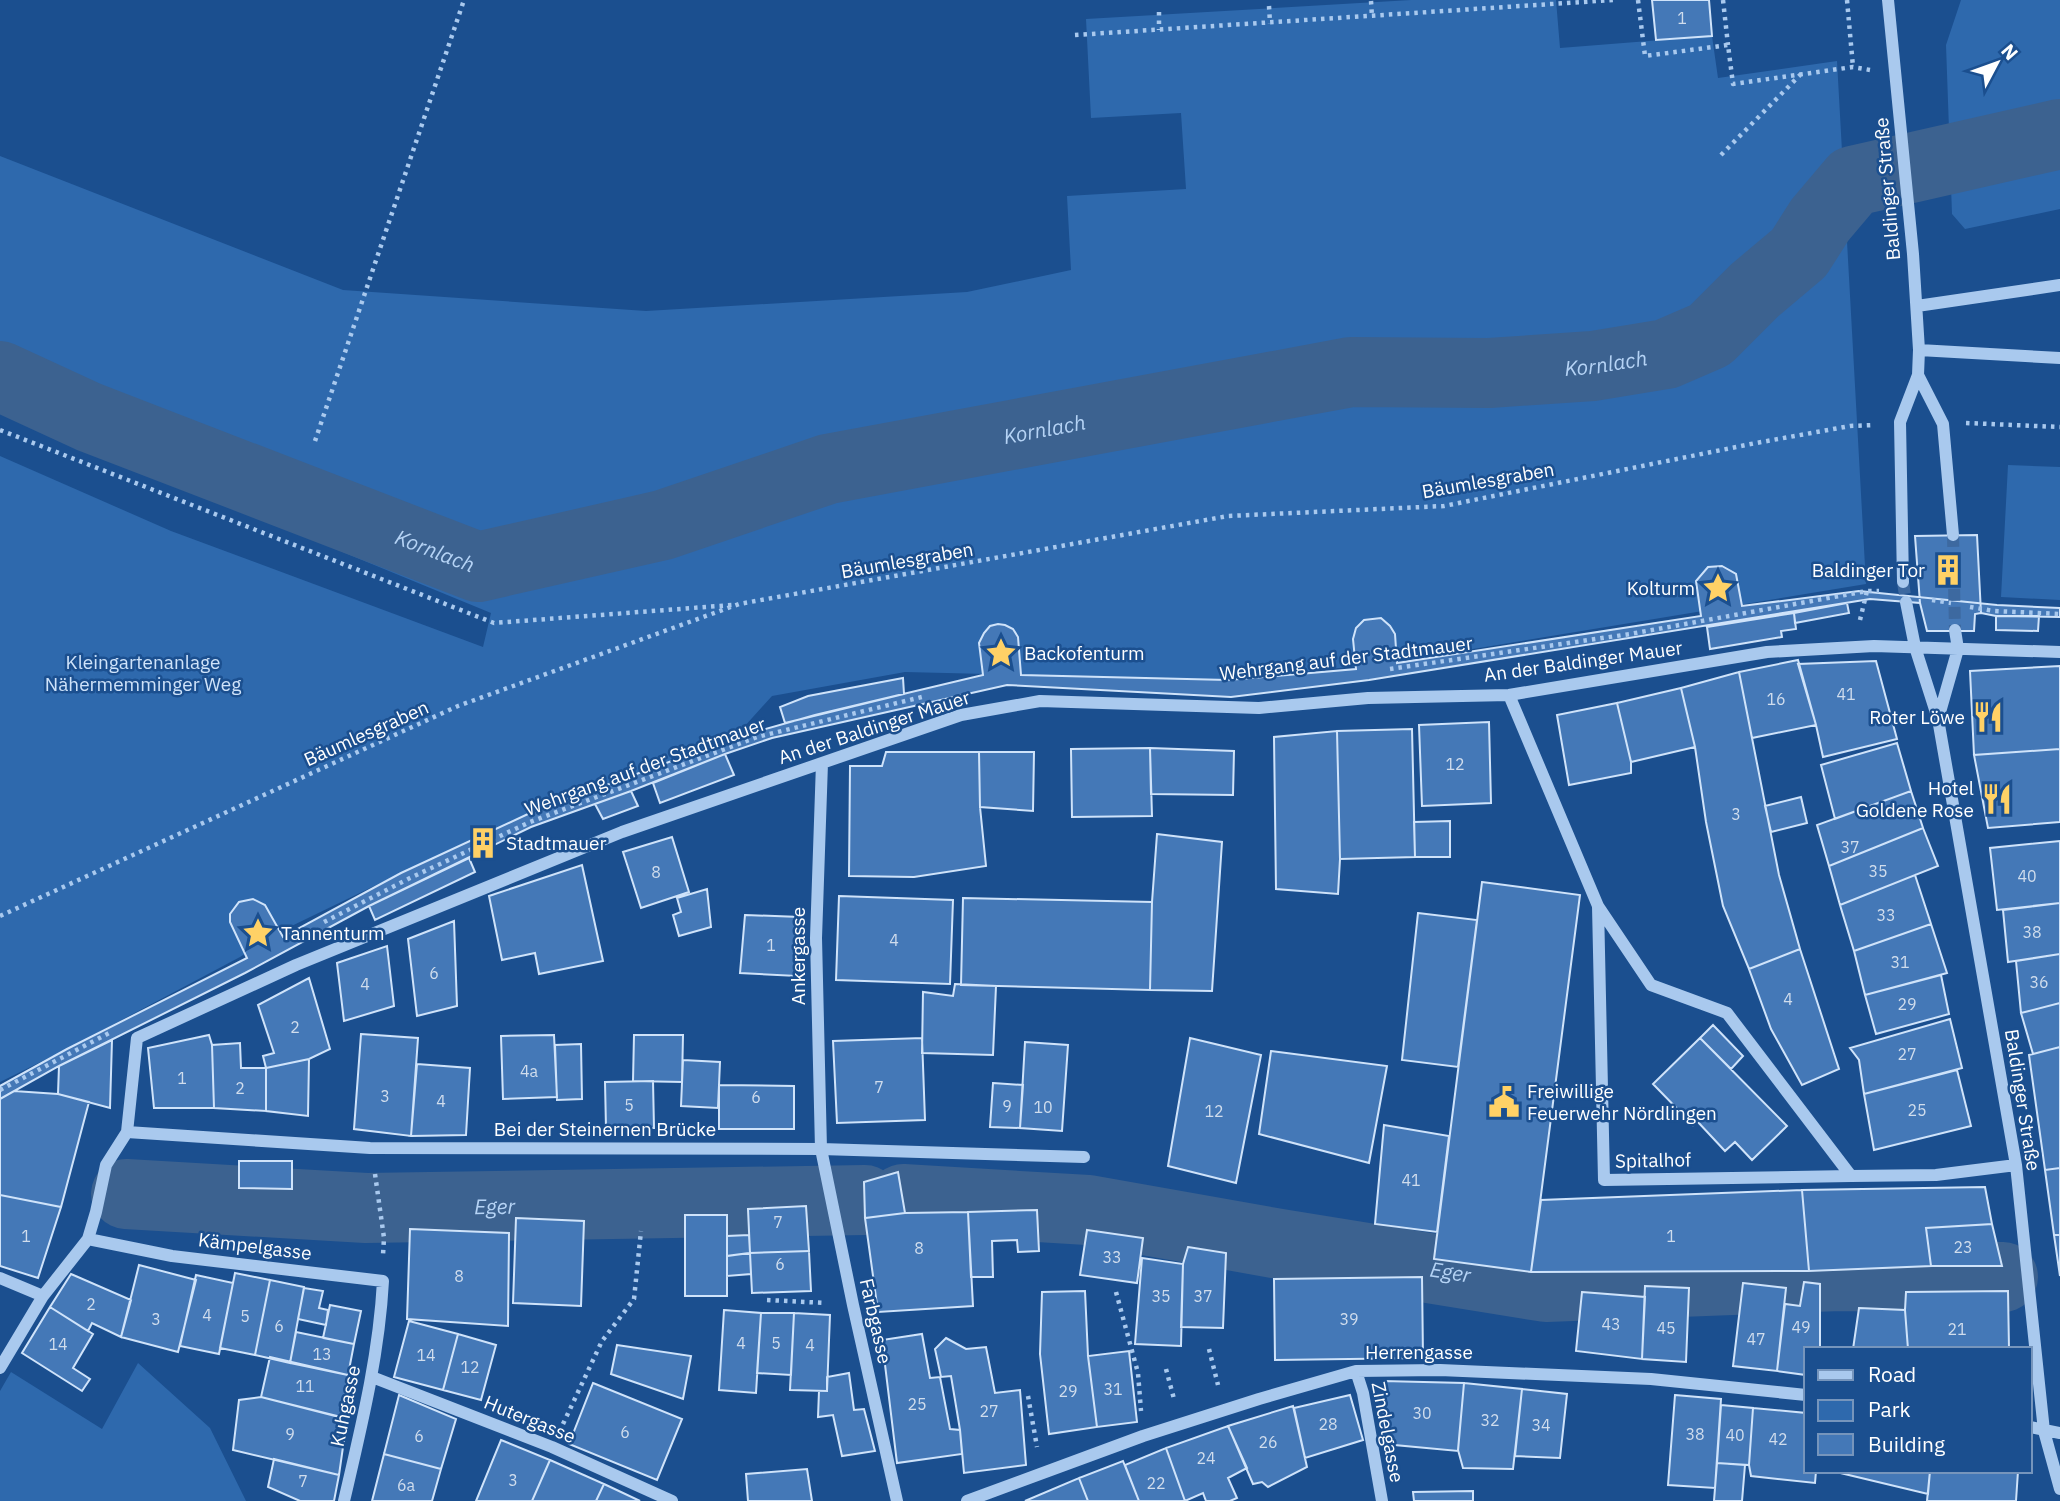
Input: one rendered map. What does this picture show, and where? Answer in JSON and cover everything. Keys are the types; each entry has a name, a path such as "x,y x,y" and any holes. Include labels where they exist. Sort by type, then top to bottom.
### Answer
{"street":[{"name":"Baldinger Straße","path":"1888,0 1913,254 1919,351 1918,375 1900,422 1903,582"},
{"path":"1917,306 2060,285"},
{"path":"1919,351 2060,358"},
{"path":"1918,375 1944,424 1953,535"},
{"name":"Baldinger Straße","path":"1906,602 1915,647 1938,719 2016,1165 2044,1431 2060,1489"},
{"name":"Baldinger Straße","path":"1938,719 1958,649 1955,630"},
{"name":"An der Baldinger Mauer","path":"88,1239 106,1165 127,1132 137,1038 296,965 622,832 961,715 1040,701 1259,708 1368,698 1509,695 1767,652 1874,646 2060,652"},
{"name":"Spitalhof","path":"1509,695 1598,906 1651,985 1727,1013 1851,1176"},
{"name":"Ankergasse","path":"821,1149 816,938 822,763"},
{"name":"Spitalhof","path":"1598,906 1604,1180 1936,1175 2016,1165"},
{"name":"Bei der Steinernen Brücke","path":"127,1132 370,1148 821,1149 1084,1157"},
{"name":"Farbgasse","path":"821,1149 897,1501"},
{"path":"0,1368 43,1296 88,1239"},
{"name":"Kämpelgasse","path":"88,1239 172,1256 383,1281 381,1318"},
{"path":"0,1278 43,1296"},
{"name":"Kuhgasse","path":"344,1501 372,1377 381,1318"},
{"name":"Herrengasse","path":"967,1501 1143,1436 1356,1371 1440,1370 1651,1379 1804,1395"},
{"name":"Zindelgasse","path":"1356,1371 1363,1393 1382,1501"},
{"name":"Hutergasse","path":"372,1377 552,1447 672,1501"},
{"path":"2032,1428 2060,1433"}],"path":[{"path":"315,441 464,0"},
{"path":"1075,36 1613,0"},
{"path":"1638,0 1645,56 1728,45"},
{"path":"1723,0 1733,84 1853,67 1847,0"},
{"path":"1371,1 1372,17"},
{"path":"1269,6 1270,23"},
{"path":"1158,12 1159,30"},
{"path":"1721,155 1801,74"},
{"path":"1944,424 2060,427"},
{"name":"Bäumlesgraben","path":"0,916 458,706 739,604 1228,516 1444,506 1756,443 1850,426 1872,425"},
{"path":"0,430 494,623 739,604"},
{"name":"Wehrgang auf der Stadtmauer","path":"1387,669 1630,634 1867,591 1885,592"},
{"path":"1919,598 1957,604"},
{"path":"1969,606 1994,611 2060,614"},
{"name":"Wehrgang auf der Stadtmauer","path":"323,923 530,821 757,737 930,695"},
{"path":"0,1090 113,1032"},
{"path":"376,1184 384,1238"},
{"path":"552,1447 602,1341 634,1299 641,1231"},
{"path":"1116,1292 1138,1373 1143,1436"},
{"path":"767,1300 853,1305"},
{"path":"1209,1349 1224,1410"},
{"path":"1028,1396 1041,1473"}],"green space":[{"name":"Kleingartenanlage Nähermemminger Weg","path":"1411,0 1556,0 1560,48 1712,36 1718,78 1837,61 1866,584 1394,662 1228,680 905,672 772,696 734,738 528,814 401,873 275,934 240,957 0,1082 0,456 171,531 483,647 491,613 0,411 0,156 343,290 646,311 967,292 1071,270 1067,196 1186,189 1181,113 1091,118 1086,19"},
{"path":"1961,0 2060,0 2060,209 1965,229 1952,214 1946,45"},
{"path":"2008,465 2060,467 2060,600 2001,597"},
{"path":"138,1363 210,1428 246,1501 0,1501 0,1391 11,1372 102,1429"}],"building":[{"path":"1652,0 1709,0 1712,36 1656,40"},
{"name":"Baldinger Tor","path":"1977,535 1981,613 1975,614 1974,631 1927,631 1920,603 1915,536"},
{"name":"Stadtmauer","path":"1722,566 1736,574 1742,606 1859,591 1997,605 2060,608 2060,617 1996,616 1981,613 1975,614 1974,631 1927,631 1920,603 1870,599 1369,680 1231,697 1007,685 772,738 531,827 369,906 0,1099 0,1086 247,958 230,922 230,914 239,902 253,899 265,905 283,937 401,873 528,814 734,738 815,715 983,675 979,643 990,626 998,624 1013,629 1018,637 1021,675 1228,680 1356,669 1353,639 1356,628 1364,620 1381,618 1390,626 1395,634 1397,663 1701,616 1696,581 1708,567"},
{"path":"1847,603 1849,613 1795,623 1794,613"},
{"path":"1794,613 1796,629 1781,631 1782,637 1710,649 1707,627"},
{"path":"1996,616 2039,616 2038,631 1996,630"},
{"path":"1798,660 1816,725 1752,738 1739,672"},
{"path":"1876,661 1897,739 1823,757 1798,664"},
{"path":"2060,666 2060,749 1974,755 1970,671"},
{"path":"1739,672 1779,875 1800,949 1749,969 1723,906 1706,822 1695,747 1681,688"},
{"path":"903,678 904,694 785,723 780,707 808,696"},
{"path":"1681,688 1695,747 1631,762 1617,703"},
{"path":"1617,703 1631,762 1631,773 1569,785 1557,715"},
{"path":"1489,722 1491,803 1422,806 1419,725"},
{"path":"1412,729 1415,857 1340,859 1337,731"},
{"path":"1337,731 1340,859 1338,894 1276,889 1274,737"},
{"path":"1897,743 1911,791 1835,819 1821,765"},
{"path":"1150,748 1152,816 1072,817 1071,749"},
{"path":"1150,748 1234,751 1233,795 1151,794"},
{"path":"2060,749 2060,822 1988,828 1974,755"},
{"path":"886,752 979,752 980,807 986,866 914,877 849,876 850,766 882,766"},
{"path":"979,752 1034,752 1033,811 980,807"},
{"path":"725,754 734,775 660,803 653,783"},
{"path":"631,791 638,806 603,819 595,804"},
{"path":"1911,791 1923,828 1829,866 1817,825"},
{"path":"1801,797 1807,823 1771,832 1765,806"},
{"path":"1450,821 1450,857 1415,857 1414,822"},
{"path":"1923,828 1938,866 1840,905 1829,866"},
{"path":"1157,834 1222,842 1212,991 1150,990"},
{"path":"672,837 689,892 641,908 623,852"},
{"path":"2060,841 2060,903 1997,910 1990,848"},
{"path":"469,858 475,872 375,920 369,906"},
{"path":"582,865 603,961 539,974 535,953 502,960 489,896"},
{"path":"1915,875 1931,924 1854,951 1840,905"},
{"name":"Freiwillige Feuerwehr Nördlingen","path":"1482,882 1580,895 1531,1272 1434,1259"},
{"path":"707,889 711,927 679,936 673,915 681,912 677,898"},
{"path":"839,896 953,900 950,984 836,980"},
{"path":"963,898 1152,902 1150,990 961,985"},
{"path":"2060,903 2060,954 2008,962 2003,910"},
{"path":"1418,913 1477,920 1458,1067 1402,1060"},
{"path":"745,915 800,917 797,976 740,973"},
{"path":"454,921 457,1006 417,1016 408,939"},
{"path":"1931,924 1947,973 1865,995 1854,951"},
{"path":"387,946 394,1006 344,1021 337,963"},
{"path":"1800,949 1839,1069 1802,1085 1771,1029 1749,969"},
{"path":"2060,954 2060,1003 2021,1013 2016,961"},
{"path":"1941,975 1949,1014 1876,1034 1865,995"},
{"path":"309,978 330,1049 309,1059 266,1068 263,1056 274,1053 258,1005"},
{"path":"955,984 996,986 993,1055 922,1053 923,992 953,996"},
{"path":"2060,1003 2060,1047 2033,1054 2021,1013"},
{"path":"1950,1019 1962,1068 1864,1094 1859,1060 1850,1048"},
{"path":"1713,1025 1743,1056 1731,1069 1700,1038"},
{"path":"361,1034 418,1038 411,1136 354,1129"},
{"path":"209,1035 212,1045 214,1108 154,1108 148,1048"},
{"path":"554,1035 557,1097 503,1099 501,1036"},
{"path":"634,1035 683,1035 682,1082 633,1081"},
{"path":"922,1038 925,1120 837,1123 833,1041"},
{"path":"1190,1038 1261,1055 1236,1183 1168,1166"},
{"path":"1700,1038 1787,1126 1752,1160 1735,1142 1725,1151 1697,1121 1693,1125 1653,1084"},
{"path":"112,1040 110,1108 58,1094 59,1066"},
{"path":"1025,1042 1068,1045 1062,1131 1020,1128"},
{"path":"240,1043 241,1068 266,1068 266,1111 214,1108 212,1045"},
{"path":"581,1044 582,1099 557,1100 555,1045"},
{"path":"2060,1047 2060,1168 2045,1170 2029,1055"},
{"path":"1271,1051 1387,1066 1369,1163 1259,1134"},
{"path":"309,1059 308,1116 266,1111 266,1068"},
{"path":"683,1060 720,1062 718,1108 681,1106"},
{"path":"417,1064 470,1068 466,1135 411,1136"},
{"path":"1957,1070 1971,1126 1874,1150 1864,1094"},
{"path":"653,1081 654,1128 606,1128 605,1082"},
{"path":"993,1083 1023,1085 1020,1128 990,1127"},
{"path":"719,1085 794,1086 794,1129 719,1129"},
{"path":"14,1091 58,1094 89,1102 61,1207 0,1195 0,1099"},
{"path":"1384,1125 1449,1136 1437,1232 1375,1224"},
{"path":"239,1161 292,1161 292,1189 239,1188"},
{"path":"2060,1168 2060,1235 2054,1235 2045,1170"},
{"path":"898,1172 905,1213 865,1218 864,1182"},
{"path":"1985,1187 1992,1224 1926,1228 1931,1266 1809,1271 1802,1190"},
{"path":"1802,1190 1809,1271 1531,1272 1541,1200"},
{"path":"0,1195 61,1207 38,1278 0,1266"},
{"path":"806,1206 809,1251 750,1253 748,1209"},
{"path":"1037,1210 1039,1251 1018,1252 1017,1240 992,1241 993,1277 971,1277 968,1212"},
{"path":"968,1212 973,1306 878,1312 865,1218 905,1213"},
{"path":"685,1215 727,1215 727,1296 685,1296"},
{"path":"516,1218 584,1221 581,1306 513,1303"},
{"path":"1992,1224 2002,1266 1931,1266 1926,1228"},
{"path":"410,1229 509,1233 508,1326 407,1319"},
{"path":"1087,1230 1143,1238 1137,1283 1080,1275"},
{"path":"749,1235 750,1253 727,1256 727,1236"},
{"path":"2054,1235 2060,1235 2060,1276"},
{"path":"1188,1247 1226,1253 1223,1328 1181,1327 1183,1264"},
{"path":"809,1251 811,1291 752,1293 750,1253"},
{"path":"750,1253 751,1274 727,1276 727,1256"},
{"path":"1142,1258 1183,1264 1181,1346 1135,1344"},
{"path":"139,1265 196,1280 178,1352 121,1337"},
{"path":"235,1273 270,1280 255,1355 220,1348"},
{"path":"71,1274 131,1300 121,1337 92,1323 88,1331 50,1307"},
{"path":"196,1275 233,1283 219,1354 180,1346"},
{"path":"1422,1277 1423,1358 1275,1360 1274,1279"},
{"path":"270,1280 304,1287 290,1363 255,1355"},
{"path":"1804,1282 1820,1284 1820,1347 1804,1347 1804,1375 1777,1371 1785,1304 1800,1306"},
{"path":"1743,1283 1786,1288 1777,1371 1733,1366"},
{"path":"1645,1286 1689,1288 1686,1362 1642,1359"},
{"path":"304,1288 323,1291 319,1308 328,1310 326,1325 298,1319"},
{"path":"1085,1291 1088,1356 1097,1427 1049,1434 1040,1354 1042,1292"},
{"path":"2008,1291 2009,1347 1908,1347 1906,1292"},
{"path":"1582,1292 1645,1297 1642,1359 1576,1351"},
{"path":"330,1305 361,1311 354,1344 323,1338"},
{"path":"50,1307 93,1334 73,1368 90,1379 82,1391 22,1353"},
{"path":"1859,1308 1905,1310 1908,1347 1853,1347"},
{"path":"724,1310 761,1313 756,1393 719,1390"},
{"path":"761,1313 794,1313 791,1375 757,1373"},
{"path":"794,1313 830,1315 827,1391 790,1390"},
{"path":"409,1321 458,1334 443,1390 394,1377"},
{"path":"296,1332 354,1344 348,1375 290,1363"},
{"path":"458,1334 496,1345 481,1400 443,1390"},
{"path":"922,1334 930,1378 940,1377 950,1429 960,1430 962,1454 897,1463 882,1340"},
{"path":"946,1338 966,1349 986,1347 995,1393 1020,1390 1026,1465 964,1473 951,1376 941,1377 935,1349"},
{"path":"617,1345 691,1356 683,1399 611,1374"},
{"path":"1129,1351 1137,1422 1097,1427 1088,1356"},
{"path":"270,1357 348,1375 341,1417 261,1397"},
{"path":"849,1373 854,1410 864,1409 875,1451 842,1456 833,1415 818,1417 819,1391 827,1391 827,1377"},
{"path":"1383,1381 1464,1383 1458,1451 1384,1444"},
{"path":"593,1383 682,1419 657,1480 569,1444"},
{"path":"1464,1383 1522,1389 1513,1469 1463,1468 1458,1450"},
{"path":"1522,1389 1567,1394 1560,1458 1515,1456"},
{"path":"399,1395 456,1419 441,1469 384,1454"},
{"path":"1350,1395 1363,1440 1305,1458 1294,1408"},
{"path":"1675,1395 1721,1399 1715,1488 1668,1485"},
{"path":"261,1397 347,1419 339,1475 233,1450 239,1400"},
{"path":"1721,1405 1753,1408 1749,1465 1717,1463"},
{"path":"1293,1406 1307,1467 1268,1487 1262,1482 1253,1484 1228,1426"},
{"path":"1753,1408 1804,1413 1804,1473 1816,1473 1815,1483 1751,1476 1749,1465"},
{"path":"1228,1426 1247,1468 1228,1478 1237,1498 1230,1501 1206,1501 1203,1493 1185,1501 1166,1448"},
{"path":"501,1440 550,1460 532,1501 476,1501"},
{"path":"1166,1448 1185,1501 1139,1501 1125,1465"},
{"path":"384,1454 441,1469 432,1501 372,1501"},
{"path":"274,1459 339,1475 334,1501 300,1501 268,1487"},
{"path":"550,1460 604,1484 596,1501 532,1501"},
{"path":"1123,1461 1139,1501 1088,1501 1079,1478"},
{"path":"1717,1463 1745,1465 1742,1501 1714,1501"},
{"path":"807,1469 812,1501 748,1501 746,1474"},
{"path":"1840,1473 1930,1473 1928,1494"},
{"path":"1930,1473 2018,1473 2016,1501 1927,1501"},
{"path":"1079,1478 1088,1501 1025,1501"},
{"path":"604,1484 640,1501 596,1501"},
{"path":"1473,1491 1473,1501 1414,1501 1413,1492"}],"waterway":[{"name":"Kornlach","path":"0,376 89,417 478,567 663,525 828,469 1351,372 1489,373 1593,366 1666,354 1710,335 1755,290 1799,253 1820,220 1853,181 2060,134"},
{"name":"Eger","path":"126,1194 366,1208 865,1200"},
{"name":"Eger","path":"903,1199 1088,1210 1546,1287 1840,1276 2003,1277"}],"tunnel":[{"path":"1953,535 1955,630"},
{"path":"1903,582 1906,602"}],"place":[{"name":"Baldinger Tor","path":"1948,570"},
{"name":"Kolturm","path":"1718,588"},
{"name":"Backofenturm","path":"1001,653"},
{"name":"Roter Löwe","path":"1988,717"},
{"name":"Hotel Goldene Rose","path":"1997,799"},
{"name":"Stadtmauer","path":"483,843"},
{"name":"Tannenturm","path":"258,933"},
{"name":"Freiwillige Feuerwehr Nördlingen","path":"1504,1102"}]}
